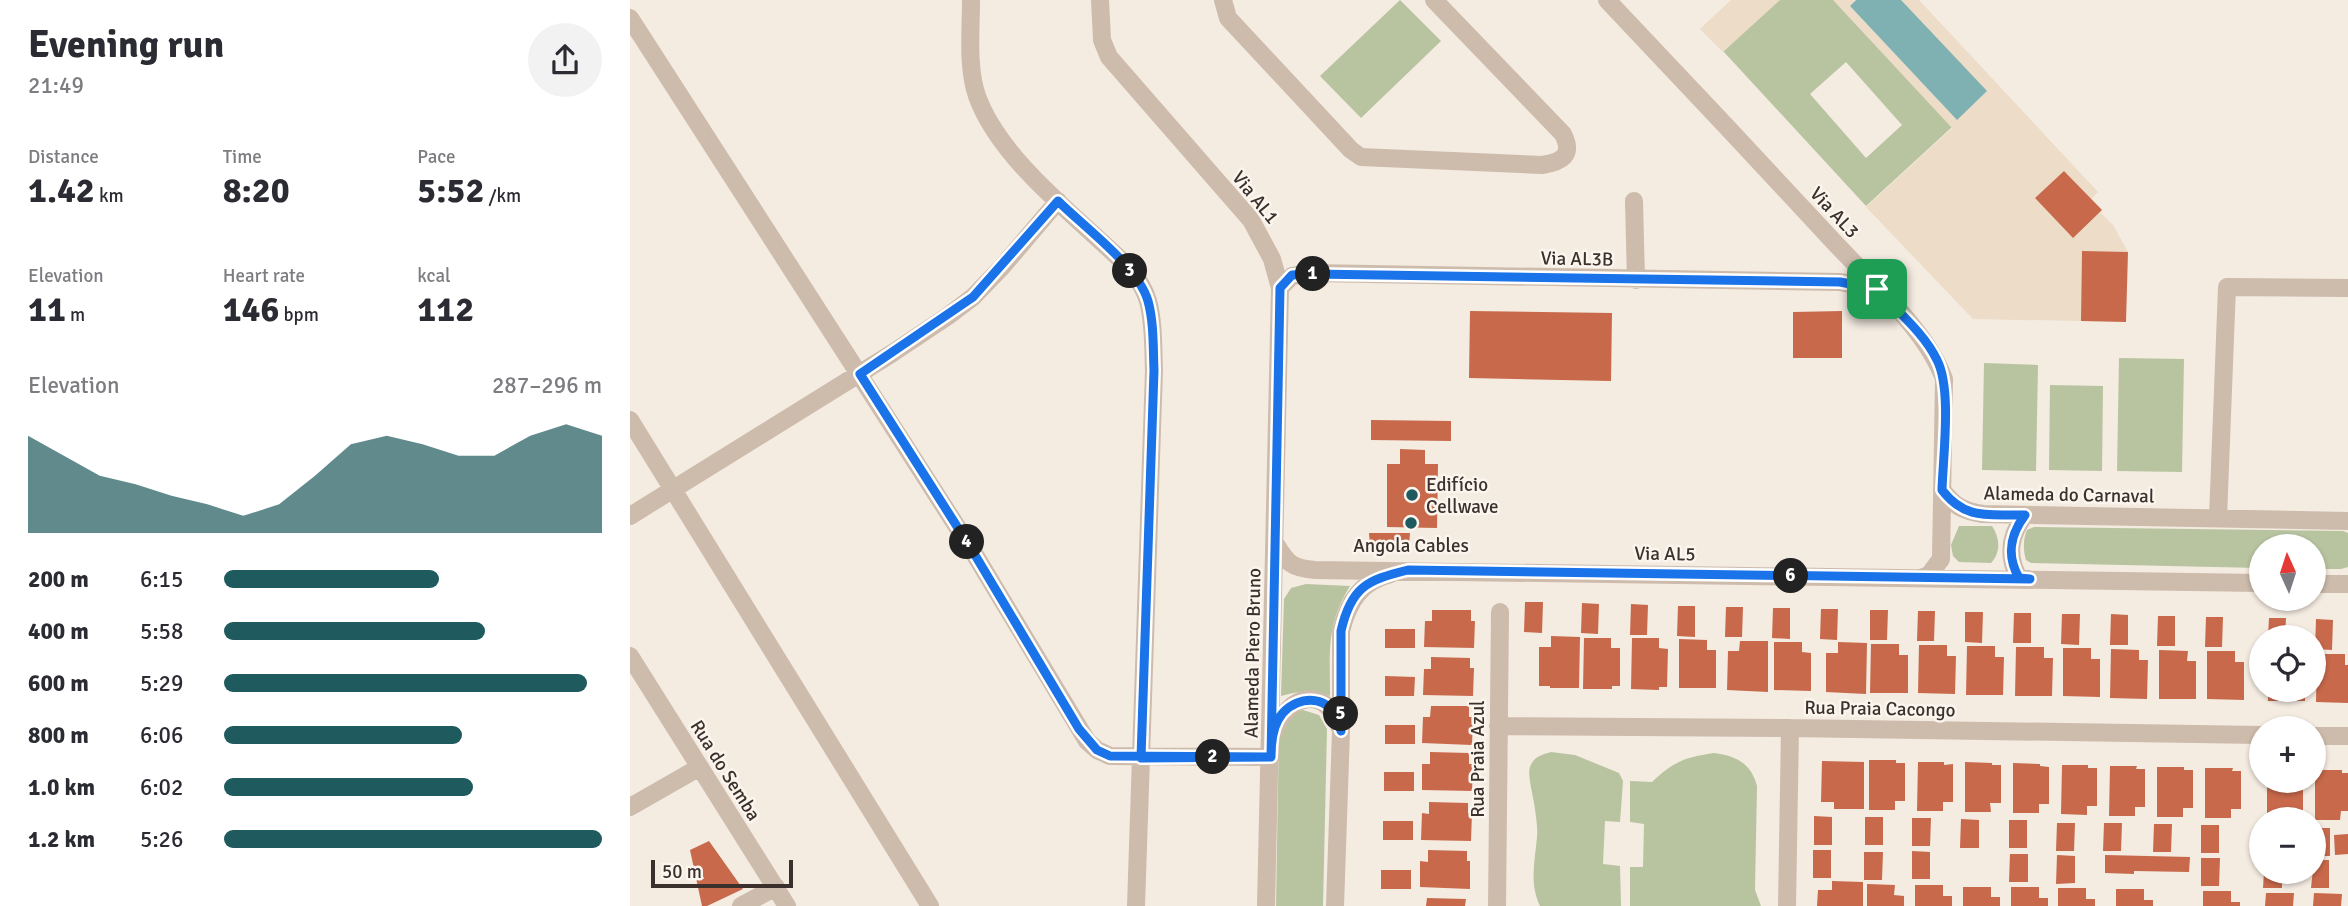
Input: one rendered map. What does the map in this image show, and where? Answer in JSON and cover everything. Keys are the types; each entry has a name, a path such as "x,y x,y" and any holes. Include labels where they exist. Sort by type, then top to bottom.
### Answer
{"street":[{"path":"971,0 971,50 976,94 997,133 1013,154 1058,201 1125,264 1148,301 1152,327 1154,384 1136,906"},
{"name":"Via AL1","path":"1100,0 1102,40 1109,57 1251,220 1272,259 1280,288 1275,543"},
{"path":"1223,0 1228,18 1351,150 1361,157 1542,165 1564,158 1567,142 1563,134 1434,0"},
{"name":"Via AL3","path":"1607,0 1926,342 1944,379 1942,490"},
{"path":"630,18 972,550 1087,741 1110,756 1271,757"},
{"path":"630,516 860,374 973,297 1058,201"},
{"path":"1634,201 1636,280"},
{"name":"Via AL3B","path":"1280,288 1292,275 1313,274 1840,282 1877,289"},
{"path":"2218,518 2227,287 2348,288"},
{"path":"630,420 930,906"},
{"path":"1921,578 1929,575 1941,559 1942,490"},
{"name":"Alameda do Carnaval","path":"1942,490 1952,503 1964,511 1983,514 2348,521"},
{"path":"2025,515 2015,529 2011,546 2012,565 2019,578 2030,579"},
{"name":"Alameda Piero Bruno","path":"1275,543 1284,558 1299,569 1408,570"},
{"name":"Alameda Piero Bruno","path":"1266,906 1275,543"},
{"path":"1335,906 1341,731 1341,631 1357,591 1377,577 1408,570"},
{"name":"Via AL5","path":"1408,570 1921,578"},
{"path":"1921,578 2249,583"},
{"path":"2326,584 2348,584"},
{"name":"Rua Praia Azul","path":"1497,906 1500,612"},
{"name":"Rua do Semba","path":"630,656 787,906"},
{"path":"1271,738 1278,720 1289,706 1307,699 1323,702 1335,712 1341,731"},
{"name":"Rua Praia Cacongo","path":"1499,726 2249,735"},
{"path":"1787,906 1790,728"},
{"path":"2326,736 2348,736"},
{"path":"630,807 700,767"},
{"path":"741,906 776,887"}],"green space":[{"path":"1400,0 1441,41 1361,118 1320,76"},
{"path":"1779,0 1834,0 1952,127 1866,206 1723,51","holes":["1846,62 1902,125 1866,158 1810,94"]},
{"path":"2119,358 2184,359 2182,472 2117,471"},
{"path":"1984,363 2038,365 2036,471 1982,470"},
{"path":"2050,385 2103,386 2102,471 2049,470"},
{"path":"1959,526 1992,526 1998,545 1991,563 1959,562 1953,556 1951,545"},
{"path":"2034,527 2343,531 2348,533 2348,567 2326,569 2326,534 2249,534 2249,568 2031,563 2026,560 2024,548 2027,530"},
{"path":"1306,584 1350,586 1333,626 1330,696 1306,692 1281,696 1284,599 1291,588"},
{"path":"1303,710 1319,715 1327,729 1323,906 1276,906 1279,726 1289,714"},
{"path":"1551,752 1575,755 1619,773 1623,781 1620,822 1605,821 1603,864 1620,866 1621,906 1540,906 1534,880 1537,830 1529,771 1536,758"},
{"path":"1714,753 1742,762 1751,772 1757,786 1755,890 1761,906 1630,906 1630,867 1643,867 1644,824 1630,822 1630,781 1652,782 1680,762"}],"shaded area":[{"path":"1731,0 1780,0 1723,52 1700,29"},
{"path":"1833,0 1855,0 1850,6 1957,120 1901,0 1919,0 2098,192 2091,199 2064,171 2035,198 2073,237 2100,212 2113,225 2128,252 2082,252 2081,321 1973,319 1866,207 1952,128"}],"water":[{"path":"1856,0 1901,0 1987,91 1957,120 1850,6"}],"building":[{"path":"2064,171 2102,210 2073,238 2035,198"},
{"path":"2082,251 2128,252 2126,322 2081,321"},
{"path":"1470,311 1612,313 1611,381 1469,378"},
{"path":"1842,311 1842,358 1793,358 1793,312"},
{"path":"1371,420 1451,421 1451,441 1371,440"},
{"name":"Edifício Cellwave","path":"1400,449 1425,450 1425,464 1438,464 1437,528 1387,527 1387,464 1400,464"},
{"path":"1369,533 1410,533 1409,546 1370,546"},
{"path":"1525,602 1543,602 1542,633 1524,632"},
{"path":"1582,603 1599,604 1598,634 1581,633"},
{"path":"1631,604 1648,605 1647,635 1630,635"},
{"path":"1678,606 1695,606 1695,637 1677,636"},
{"path":"1726,607 1743,607 1742,637 1725,637"},
{"path":"1773,608 1790,608 1790,639 1772,638"},
{"path":"1821,609 1838,609 1837,640 1820,639"},
{"path":"1432,610 1471,610 1471,621 1475,621 1474,648 1424,647 1425,621 1432,621"},
{"path":"1870,610 1888,610 1887,640 1870,640"},
{"path":"1918,611 1935,611 1934,641 1917,641"},
{"path":"1965,612 1983,612 1982,643 1965,642"},
{"path":"2014,613 2031,613 2031,643 2013,643"},
{"path":"2062,614 2080,614 2079,645 2061,644"},
{"path":"2111,614 2128,615 2128,645 2110,645"},
{"path":"2158,616 2175,616 2175,646 2157,646"},
{"path":"2206,617 2223,617 2222,647 2205,647"},
{"path":"2269,618 2286,618 2286,625 2269,625"},
{"path":"2316,619 2333,620 2332,650 2326,650 2326,625 2316,625"},
{"path":"1385,629 1415,629 1415,648 1385,648"},
{"path":"1551,636 1580,637 1579,688 1539,686 1539,647 1551,647"},
{"path":"1584,638 1611,638 1611,648 1620,648 1620,686 1612,686 1612,689 1583,689"},
{"path":"1632,638 1659,638 1659,648 1668,649 1667,687 1659,687 1659,690 1631,689"},
{"path":"1679,639 1707,640 1707,650 1716,650 1716,688 1679,688"},
{"path":"1740,641 1768,641 1768,692 1727,690 1728,651 1739,651"},
{"path":"1774,642 1802,642 1802,652 1811,653 1811,691 1774,690"},
{"path":"1838,642 1867,643 1866,694 1826,692 1826,653 1838,653"},
{"path":"1871,644 1899,644 1899,655 1908,655 1908,693 1870,693"},
{"path":"1919,645 1947,645 1947,656 1956,656 1955,694 1918,693"},
{"path":"1967,646 1995,646 1995,657 2004,657 2003,695 1966,695"},
{"path":"2016,647 2044,647 2044,658 2053,658 2052,696 2015,696"},
{"path":"2063,648 2091,648 2091,659 2100,659 2100,697 2063,696"},
{"path":"2111,649 2139,650 2139,660 2148,660 2147,699 2110,698"},
{"path":"2159,650 2188,651 2187,661 2196,661 2196,699 2159,699"},
{"path":"2207,651 2235,651 2235,662 2244,662 2244,700 2207,699"},
{"path":"2326,654 2345,654 2345,665 2348,665 2348,703 2316,702 2326,702"},
{"path":"1431,657 1470,658 1470,668 1474,668 1473,696 1423,695 1424,669 1431,669"},
{"path":"1385,676 1415,677 1414,696 1385,696"},
{"path":"1431,706 1469,706 1469,717 1473,717 1472,745 1422,743 1423,717 1430,717"},
{"path":"1385,725 1415,725 1415,744 1385,744"},
{"path":"1430,752 1469,753 1469,764 1473,764 1472,791 1422,790 1422,764 1430,764"},
{"path":"1869,760 1896,760 1896,763 1905,763 1905,801 1895,801 1895,810 1869,810"},
{"path":"1822,761 1864,762 1864,809 1834,809 1834,802 1821,802"},
{"path":"1918,762 1953,764 1953,802 1943,802 1943,811 1917,811"},
{"path":"1965,762 2001,765 2001,803 1990,803 1991,812 1965,812"},
{"path":"2013,763 2049,767 2049,804 2039,804 2039,813 2013,813"},
{"path":"2062,765 2088,765 2088,768 2097,768 2097,806 2087,806 2087,815 2061,814"},
{"path":"2110,766 2137,766 2136,769 2145,769 2145,807 2135,807 2135,816 2109,816"},
{"path":"2157,767 2184,767 2184,770 2193,770 2193,808 2183,808 2183,817 2157,817"},
{"path":"2205,768 2233,768 2232,771 2241,771 2241,809 2231,809 2231,818 2205,818"},
{"path":"2326,770 2342,770 2342,773 2348,773 2348,811 2341,811 2340,820 2326,820 2326,807 2315,807 2315,793 2326,793"},
{"path":"1384,772 1414,772 1414,791 1384,791"},
{"path":"2267,793 2303,793 2303,807 2267,807"},
{"path":"1429,802 1468,803 1468,813 1472,813 1471,841 1421,840 1422,813 1429,814"},
{"path":"1814,816 1832,817 1832,845 1814,845"},
{"path":"1865,817 1883,817 1883,845 1865,845"},
{"path":"1912,818 1931,818 1930,846 1912,846"},
{"path":"1961,819 1979,820 1979,848 1960,848"},
{"path":"2009,820 2027,820 2027,848 2009,848"},
{"path":"1383,821 1413,821 1413,840 1383,840"},
{"path":"2057,823 2075,823 2074,851 2056,851"},
{"path":"2104,823 2122,823 2121,851 2103,851"},
{"path":"2154,824 2172,824 2171,852 2153,852"},
{"path":"2201,825 2219,825 2219,853 2201,853"},
{"path":"2326,828 2330,828 2330,856 2326,856"},
{"path":"2348,834 2348,854 2335,855 2334,835"},
{"path":"709,841 743,889 702,906 690,850"},
{"path":"1428,850 1467,851 1467,861 1470,861 1470,889 1420,887 1420,861 1428,862"},
{"path":"1813,850 1831,850 1831,878 1813,878"},
{"path":"1912,851 1930,852 1930,879 1912,879"},
{"path":"1864,852 1883,852 1882,880 1864,880"},
{"path":"2010,854 2028,854 2028,882 2009,882"},
{"path":"2057,855 2075,856 2075,883 2056,884"},
{"path":"2105,855 2190,857 2189,872 2105,873"},
{"path":"2201,858 2220,858 2219,886 2201,886"},
{"path":"2326,860 2329,860 2329,888 2311,888 2311,884 2326,884"},
{"path":"1381,870 1411,870 1411,889 1381,889"},
{"path":"1832,881 1863,882 1863,906 1817,906 1818,890 1832,890"},
{"path":"1867,884 1895,885 1894,895 1904,896 1904,906 1867,906"},
{"path":"2263,884 2282,884 2282,888 2263,888"},
{"path":"1915,885 1943,885 1943,896 1952,896 1952,906 1915,906"},
{"path":"1963,887 1991,887 1991,897 2000,897 2000,906 1963,906"},
{"path":"2011,887 2039,887 2039,898 2048,898 2048,906 2011,906"},
{"path":"2058,888 2086,888 2086,899 2095,899 2095,906 2058,906"},
{"path":"2116,889 2144,889 2144,900 2153,900 2153,906 2116,906"},
{"path":"2203,891 2231,891 2231,902 2240,902 2240,906 2203,906"},
{"path":"2266,893 2294,893 2293,906 2265,906"},
{"path":"2314,893 2342,894 2341,906 2313,906"},
{"path":"1427,898 1466,899 1465,906 1426,906"}],"place":[{"name":"Edifício Cellwave","path":"1412,495"},
{"name":"Angola Cables","path":"1411,523"}],"route":[{"path":"1877,289 1840,282 1292,275 1280,288 1271,757 1141,758 1154,370 1152,327 1148,301 1135,277 1125,264 1058,201 973,297 860,374 972,550 1087,741 1110,756 1141,758 1242,757 1271,757 1271,738 1278,720 1289,706 1307,699 1323,702 1335,712 1341,731 1341,631 1344,618 1357,591 1377,577 1408,570 2030,579 2019,578 2012,565 2011,546 2015,529 2025,515 1964,511 1952,503 1942,490 1944,379 1926,342 1877,289"}]}
